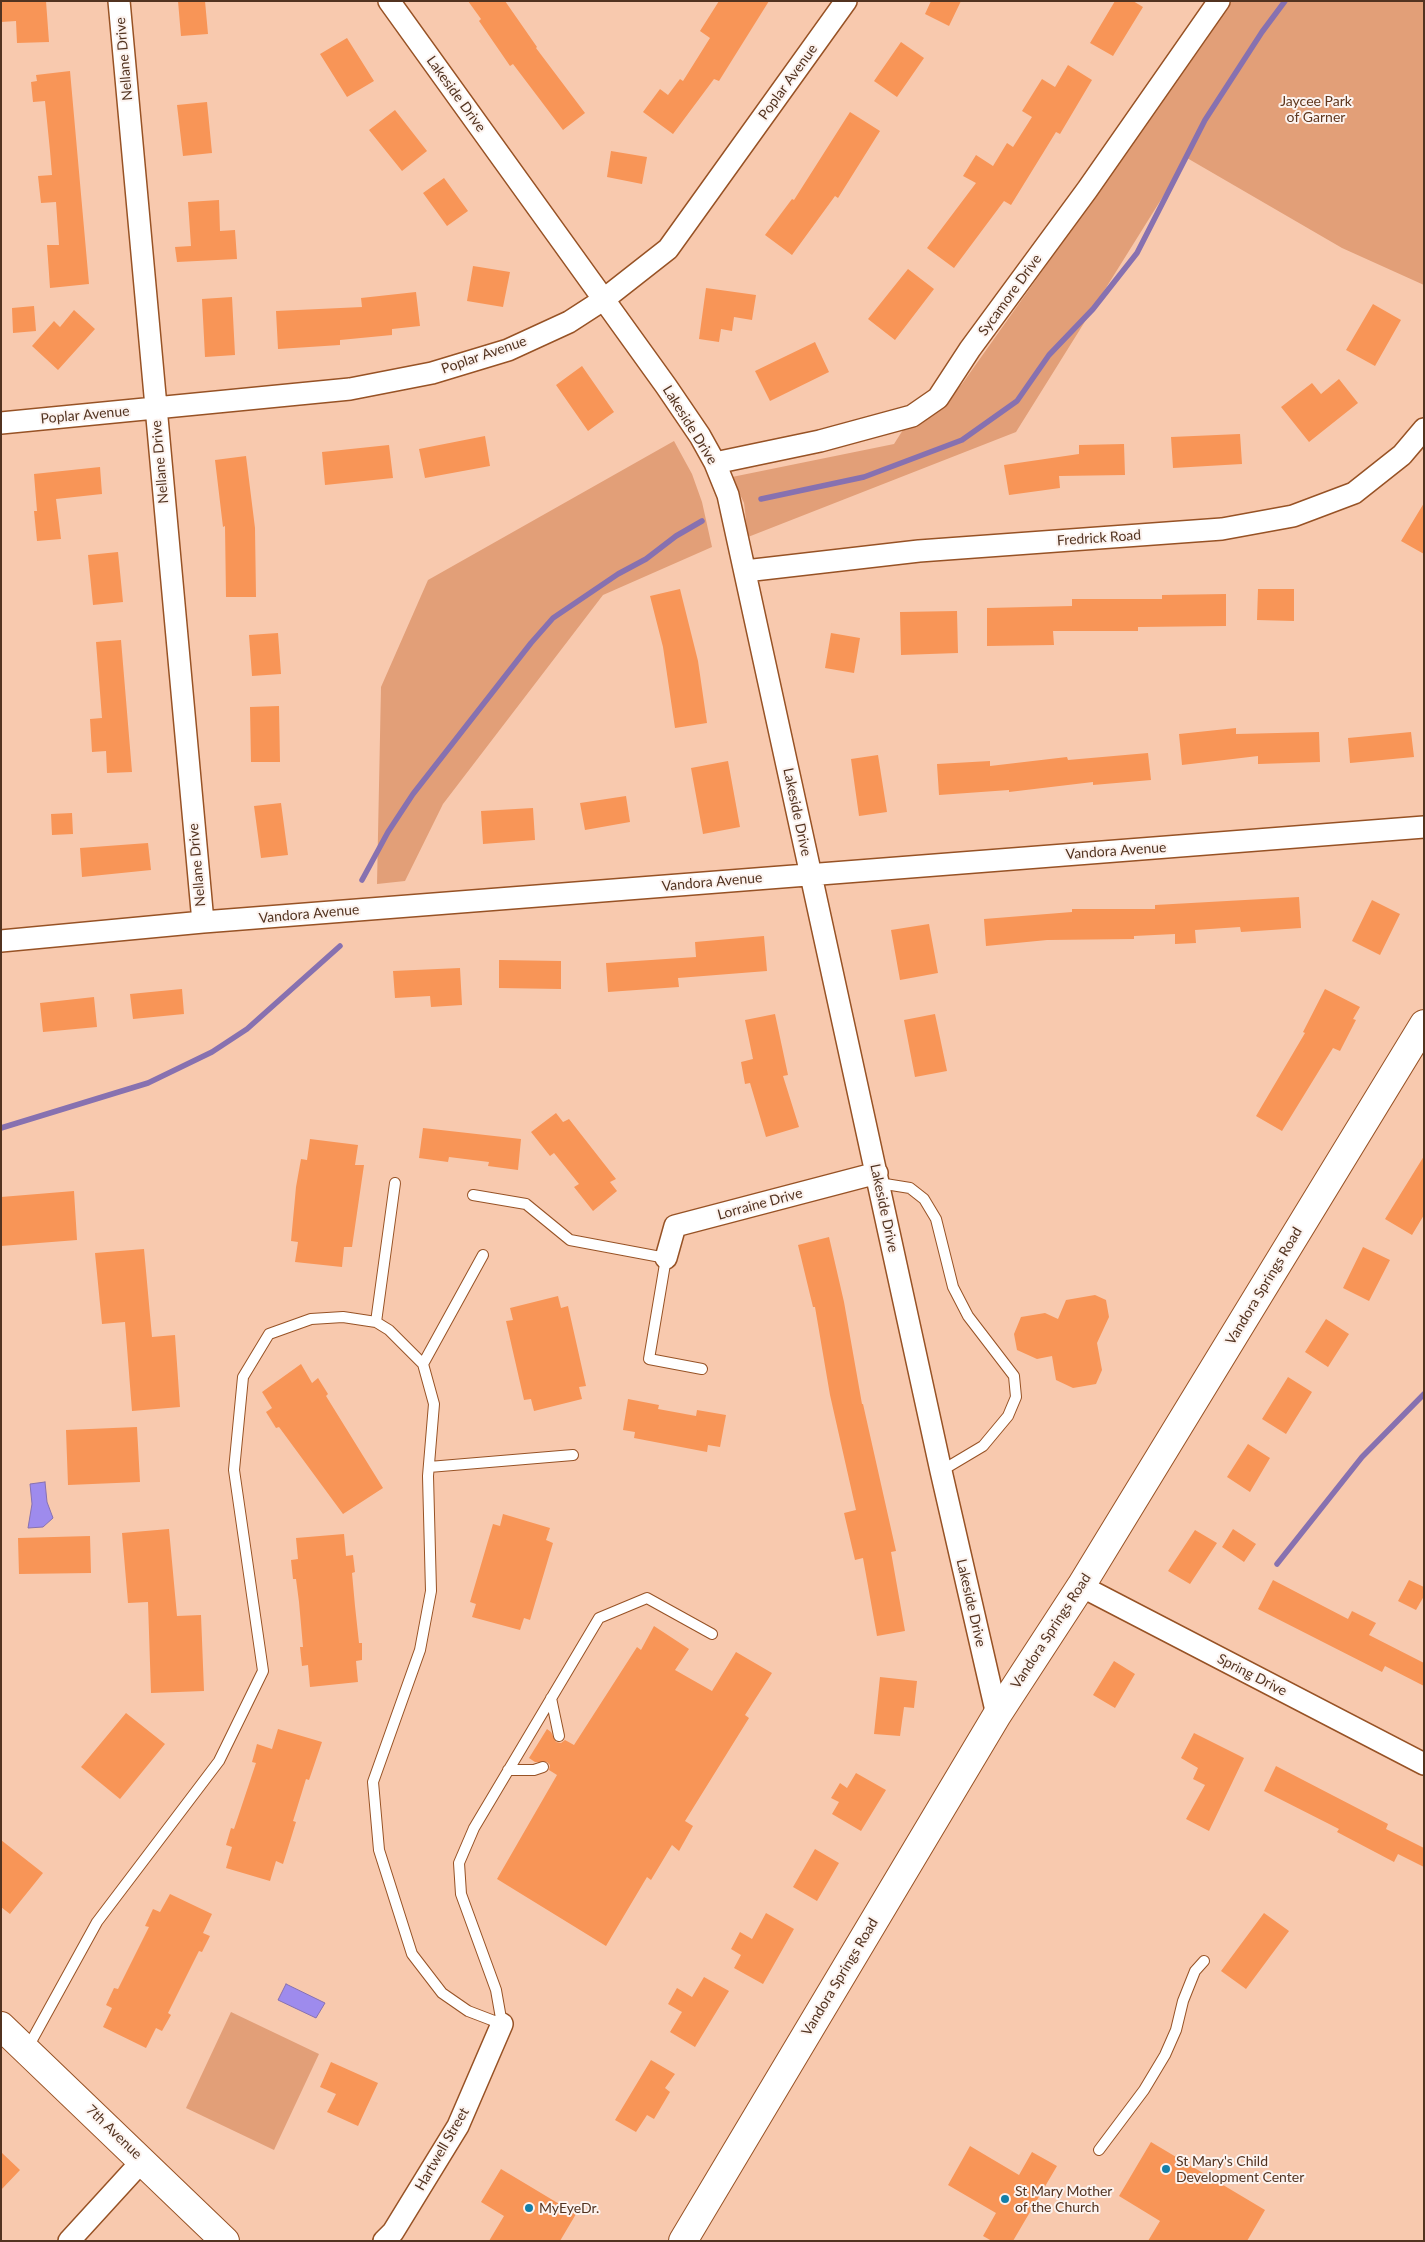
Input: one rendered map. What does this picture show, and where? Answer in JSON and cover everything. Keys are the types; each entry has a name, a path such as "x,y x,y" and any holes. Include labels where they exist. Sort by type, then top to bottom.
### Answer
{"street":[{"name":"Nellane Drive","path":"119,1 203,922"},
{"name":"Lakeside Drive","path":"389,1 666,386 700,436 715,463 728,495 941,1471 997,1715"},
{"name":"Poplar Avenue","path":"1,423 350,389 432,374 508,350 569,322 603,300 668,249 846,1"},
{"name":"Sycamore Drive","path":"715,463 820,441 912,416 938,398 970,349 1087,190 1219,1"},
{"name":"Fredrick Road","path":"745,571 919,551 1222,529 1294,516 1354,493 1402,455 1424,429"},
{"name":"Vandora Avenue","path":"1,941 203,922 1424,828"},
{"name":"Vandora Springs Road","path":"683,2241 997,1715 1080,1586 1424,1024"},
{"name":"Lorraine Drive","path":"666,1258 675,1226 878,1178"},
{"name":"Spring Drive","path":"1080,1586 1424,1764"},
{"name":"Hartwell Street","path":"384,2241 393,2232 458,2126 502,2024"},
{"name":"7th Avenue","path":"1,2026 226,2241"},
{"path":"69,2241 143,2160"}],"lane":[{"path":"878,1178 910,1188 924,1199 936,1219 957,1294 968,1316 1014,1376 1016,1397 1008,1416 983,1446 941,1471"},
{"path":"376,1322 395,1183"},
{"path":"473,1195 526,1204 570,1240 666,1258 649,1359 702,1369"},
{"path":"423,1364 483,1255"},
{"path":"27,2049 97,1922 219,1761 263,1672 234,1470 243,1377 268,1334 311,1319 344,1317 376,1322 390,1330 423,1364 434,1404 429,1467 431,1591 420,1650 373,1782 379,1850 412,1954 442,1993 468,2011 502,2024"},
{"path":"429,1467 573,1455"},
{"path":"502,2024 496,1990 461,1894 459,1863 474,1828 599,1618 647,1598 712,1634"},
{"path":"551,1698 559,1736"},
{"path":"508,1770 534,1770 543,1767"},
{"path":"1099,2150 1144,2090 1165,2055 1176,2030 1183,2001 1192,1979 1204,1961"}],"green space":[{"name":"Jaycee Park of Garner","path":"1231,1 1424,1 1424,285 1342,248 1187,158 1016,432 748,537 744,503 732,477 894,444 908,422 952,395 962,384 1206,40"},
{"path":"674,441 692,474 702,502 712,547 603,595 443,804 405,881 377,884 381,687 428,580"},
{"path":"231,2012 319,2054 274,2150 186,2108"}],"shaded area":[{"path":"45,1482 47,1502 53,1518 43,1527 28,1528 32,1504 30,1484"},
{"path":"286,1984 325,2003 316,2018 278,2000"}],"building":[{"path":"1,1 46,1 49,42 17,43 16,21 1,22"},
{"path":"178,1 205,1 208,34 181,36"},
{"path":"468,1 505,1 536,48 585,113 563,130 513,64 510,66 479,21 481,19"},
{"path":"719,1 769,1 719,81 714,79 673,134 643,112 660,89 668,95 680,79 683,81 710,38 700,31"},
{"path":"931,1 961,1 949,26 925,14"},
{"path":"1115,1 1133,1 1143,7 1113,56 1090,43"},
{"path":"347,38 374,81 347,97 320,54"},
{"path":"901,42 924,58 897,97 874,81"},
{"path":"1068,65 1092,80 1060,134 1056,132 1011,205 1004,201 954,268 927,248 976,183 963,176 976,155 993,166 1007,143 1013,147 1032,117 1022,111 1042,79 1055,87"},
{"path":"70,71 89,284 50,288 47,245 59,245 56,202 41,203 38,176 52,175 45,101 33,102 31,82 37,81 36,75"},
{"path":"207,102 212,153 183,156 177,105"},
{"path":"395,110 427,151 402,171 369,130"},
{"path":"850,112 880,131 838,198 835,196 792,255 765,235 792,199 794,200"},
{"path":"611,151 647,157 642,184 607,177"},
{"path":"444,178 468,211 447,226 423,193"},
{"path":"219,200 220,231 235,230 237,259 177,262 175,247 191,246 188,202"},
{"path":"473,266 510,272 503,307 467,301"},
{"path":"908,269 934,289 895,340 868,319"},
{"path":"706,288 756,295 752,320 734,317 732,331 721,329 719,342 699,339"},
{"path":"416,292 420,326 392,329 392,335 340,340 340,345 278,349 276,311 362,307 361,298"},
{"path":"232,297 235,355 205,357 202,299"},
{"path":"1373,304 1401,320 1375,366 1346,350"},
{"path":"34,306 36,331 13,333 12,308"},
{"path":"74,310 95,329 58,370 32,346 54,321 60,327"},
{"path":"815,342 829,372 770,401 755,371"},
{"path":"582,366 614,412 588,431 556,385"},
{"path":"1339,379 1358,403 1309,442 1281,407 1312,383 1321,394"},
{"path":"1240,434 1242,464 1173,468 1171,437"},
{"path":"485,436 490,466 425,478 419,449"},
{"path":"1124,444 1125,475 1059,476 1060,488 1009,495 1004,465 1079,454 1079,445"},
{"path":"389,445 393,478 325,485 322,452"},
{"path":"246,456 255,528 256,597 226,597 225,526 223,527 215,460"},
{"path":"100,467 102,494 56,499 61,539 37,541 34,511 37,511 34,474"},
{"path":"1424,503 1424,554 1401,541"},
{"path":"118,552 123,602 93,605 88,555"},
{"path":"680,589 698,661 707,723 675,728 663,647 650,596"},
{"path":"1258,589 1294,589 1294,621 1257,620"},
{"path":"1226,594 1226,626 1138,627 1138,631 1053,631 1054,645 987,646 987,608 1072,606 1072,599 1162,599 1162,595"},
{"path":"957,611 958,653 901,655 900,612"},
{"path":"278,633 281,674 252,676 249,635"},
{"path":"831,633 860,638 854,673 825,668"},
{"path":"121,640 132,772 107,773 106,751 92,752 90,719 102,718 96,642"},
{"path":"279,706 280,762 251,762 250,707"},
{"path":"1236,728 1236,734 1319,732 1320,762 1258,764 1258,756 1182,765 1179,734"},
{"path":"1411,732 1414,757 1350,763 1348,738"},
{"path":"1148,753 1151,780 1093,785 1093,782 1009,792 1009,790 939,795 937,764 990,761 990,766 1067,757 1068,760"},
{"path":"878,755 887,812 859,816 851,759"},
{"path":"728,761 740,827 703,834 691,768"},
{"path":"626,796 630,822 585,830 580,803"},
{"path":"281,803 288,855 261,858 254,806"},
{"path":"533,808 535,840 483,844 481,811"},
{"path":"72,813 73,834 52,835 51,814"},
{"path":"148,843 151,870 82,877 80,848"},
{"path":"1299,897 1301,928 1241,932 1240,927 1195,930 1196,943 1175,944 1175,934 1134,936 1134,939 1047,940 986,946 984,919 1072,912 1072,909 1155,909 1155,905"},
{"path":"1372,900 1400,914 1380,955 1352,941"},
{"path":"929,924 938,973 900,980 891,930"},
{"path":"764,936 767,971 678,978 679,987 608,992 606,963 696,957 695,942"},
{"path":"499,960 561,961 561,989 499,988"},
{"path":"460,968 462,1005 431,1007 430,996 395,998 393,971"},
{"path":"182,989 184,1014 133,1019 130,994"},
{"path":"1325,989 1360,1007 1353,1019 1356,1020 1340,1051 1333,1048 1282,1131 1256,1116 1305,1033 1303,1032"},
{"path":"94,997 97,1027 43,1032 40,1003"},
{"path":"775,1014 788,1075 783,1076 799,1127 766,1137 750,1083 745,1084 741,1062 753,1059 745,1020"},
{"path":"935,1014 947,1071 915,1077 904,1020"},
{"path":"556,1113 563,1122 569,1119 616,1179 610,1182 617,1191 593,1211 574,1187 579,1184 554,1153 550,1156 531,1132"},
{"path":"423,1128 521,1139 518,1170 488,1166 489,1162 449,1157 448,1162 419,1158"},
{"path":"310,1139 358,1145 355,1165 364,1165 352,1247 344,1247 342,1267 295,1262 298,1242 291,1241 296,1187 301,1159 307,1160"},
{"path":"1424,1156 1424,1215 1412,1235 1385,1219"},
{"path":"74,1191 77,1240 1,1246 1,1197"},
{"path":"829,1237 844,1302 862,1404 896,1551 891,1552 905,1631 877,1636 863,1558 855,1560 844,1513 856,1510 830,1395 815,1307 813,1307 798,1245"},
{"path":"1363,1247 1390,1260 1369,1301 1343,1288"},
{"path":"144,1249 152,1337 175,1335 180,1407 132,1411 125,1322 102,1324 95,1253"},
{"path":"1095,1295 1106,1300 1109,1317 1097,1343 1102,1370 1096,1384 1073,1388 1056,1380 1052,1356 1037,1359 1017,1350 1014,1334 1021,1317 1045,1313 1058,1319 1066,1300"},
{"path":"558,1296 561,1308 568,1306 586,1386 579,1387 582,1399 534,1411 531,1399 524,1400 506,1321 513,1320 510,1308"},
{"path":"1326,1319 1349,1334 1328,1367 1305,1352"},
{"path":"301,1364 312,1383 318,1378 328,1394 326,1396 383,1488 343,1514 279,1427 276,1428 266,1412 272,1408 262,1392"},
{"path":"1288,1377 1312,1392 1286,1434 1262,1419"},
{"path":"628,1399 659,1405 658,1409 696,1416 697,1410 726,1415 720,1447 708,1445 707,1452 634,1438 635,1432 623,1430"},
{"path":"137,1427 140,1482 68,1485 66,1430"},
{"path":"1248,1444 1270,1458 1250,1492 1227,1477"},
{"path":"503,1514 550,1528 546,1540 553,1543 530,1620 524,1618 520,1630 472,1617 476,1604 470,1602 493,1524 500,1526"},
{"path":"169,1529 177,1616 201,1615 204,1691 151,1693 148,1602 128,1603 122,1533"},
{"path":"1233,1529 1256,1544 1244,1562 1222,1547"},
{"path":"1195,1530 1217,1543 1190,1584 1168,1571"},
{"path":"344,1534 346,1556 353,1555 355,1572 352,1573 355,1606 359,1643 362,1643 362,1660 356,1661 358,1682 310,1687 308,1665 302,1666 300,1647 303,1647 299,1602 296,1579 293,1579 291,1560 298,1559 296,1538"},
{"path":"90,1536 91,1573 19,1574 18,1538"},
{"path":"1273,1580 1348,1619 1352,1611 1376,1623 1369,1635 1424,1663 1424,1686 1385,1666 1382,1672 1258,1609"},
{"path":"1409,1580 1424,1587 1424,1596 1416,1610 1398,1601"},
{"path":"654,1626 689,1649 675,1670 712,1691 736,1652 772,1673 745,1715 749,1718 685,1821 693,1826 679,1851 672,1845 651,1880 647,1877 606,1946 497,1879 557,1775 549,1770 550,1765 547,1762 535,1762 529,1758 547,1729 551,1732 556,1742 561,1743 565,1740 574,1745 637,1647 641,1650"},
{"path":"1114,1661 1135,1674 1115,1708 1093,1695"},
{"path":"880,1677 917,1681 914,1708 904,1707 900,1736 874,1734"},
{"path":"126,1713 165,1744 120,1799 81,1767"},
{"path":"278,1729 322,1742 309,1780 306,1779 293,1821 296,1822 283,1864 276,1861 270,1881 226,1868 232,1847 226,1845 231,1828 234,1829 256,1763 252,1762 257,1744 272,1749"},
{"path":"1194,1733 1244,1758 1209,1831 1186,1819 1205,1785 1193,1779 1198,1768 1181,1758"},
{"path":"1276,1766 1388,1824 1386,1829 1424,1848 1424,1867 1398,1854 1394,1862 1337,1832 1339,1829 1264,1791"},
{"path":"856,1773 886,1790 861,1831 832,1814 839,1802 831,1798 840,1783 847,1788"},
{"path":"1,1840 43,1873 10,1914 1,1907"},
{"path":"815,1849 839,1863 817,1901 793,1887"},
{"path":"170,1894 212,1914 203,1933 210,1936 202,1952 199,1951 168,2013 171,2015 162,2031 156,2028 146,2048 103,2027 112,2008 106,2005 114,1988 118,1989 149,1927 145,1926 153,1909 160,1912"},
{"path":"766,1913 794,1929 763,1984 734,1968 741,1955 731,1949 740,1932 752,1939"},
{"path":"1264,1913 1289,1931 1246,1989 1221,1971"},
{"path":"704,1977 729,1991 695,2047 670,2032 682,2012 668,2004 677,1988 692,1997"},
{"path":"651,2060 675,2074 665,2088 670,2092 654,2119 647,2115 636,2132 615,2120"},
{"path":"331,2062 378,2083 358,2126 327,2112 336,2094 320,2087"},
{"name":"St Mary's Child Development Center","path":"1151,2142 1265,2210 1247,2241 1148,2241 1160,2221 1119,2196"},
{"name":"St Mary Mother of the Church","path":"970,2146 1019,2175 1032,2152 1057,2166 1013,2241 992,2241 983,2236 996,2213 948,2185"},
{"path":"1,2152 20,2170 1,2190"},
{"name":"MyEyeDr.","path":"501,2169 576,2214 560,2241 489,2241 504,2216 481,2202"}],"waterway":[{"path":"761,499 864,477 962,440 1017,401 1049,355 1093,309 1137,253 1205,120 1262,32 1285,1"},
{"path":"362,880 388,832 413,794 531,643 553,618 618,574 646,559 676,536 702,521"},
{"path":"1,1128 148,1083 212,1052 247,1029 340,946"},
{"path":"1277,1564 1362,1457 1424,1394"}],"place":[{"name":"St Mary's Child Development Center","path":"1166,2169"},
{"name":"St Mary Mother of the Church","path":"1005,2199"},
{"name":"MyEyeDr.","path":"529,2208"}]}
